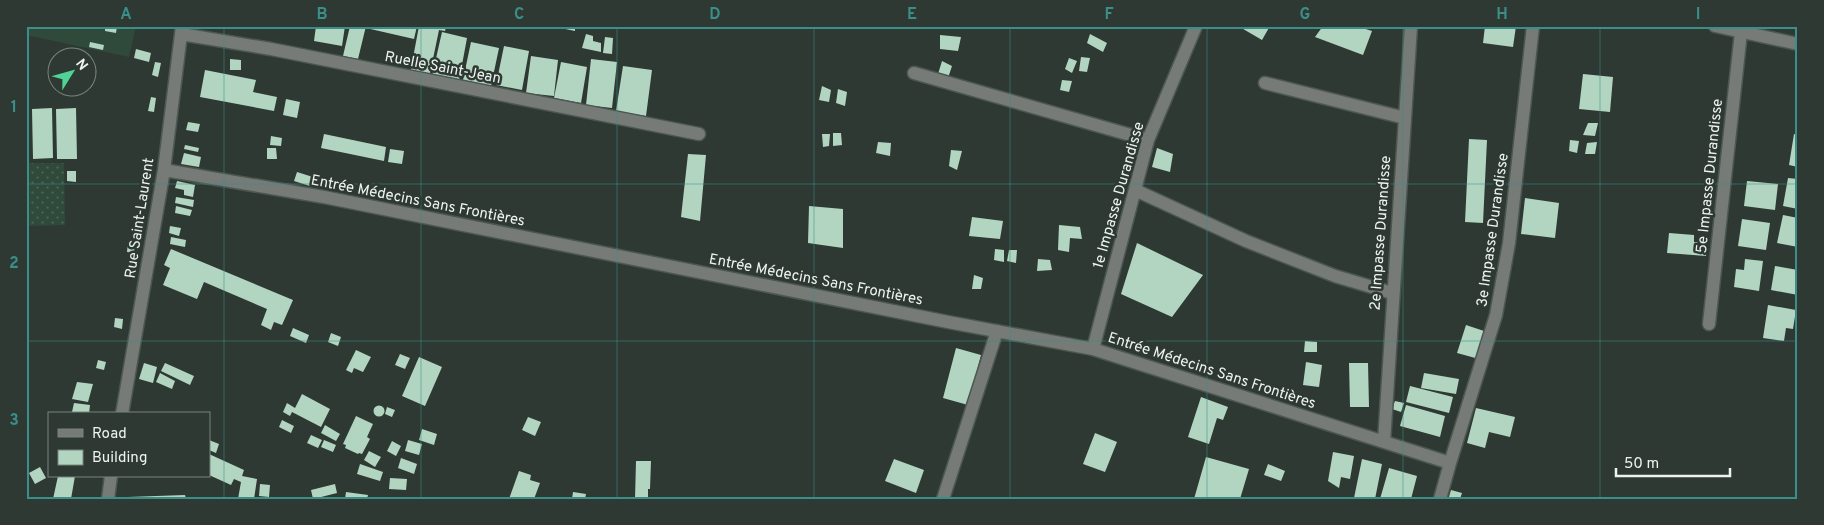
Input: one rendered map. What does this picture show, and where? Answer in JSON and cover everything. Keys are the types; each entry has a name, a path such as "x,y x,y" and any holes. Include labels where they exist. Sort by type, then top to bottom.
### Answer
{"street":[{"name":"1e Impasse Durandisse","path":"1092,349 1148,140 1196,26"},
{"name":"2e Impasse Durandisse","path":"1384,442 1392,293 1411,26"},
{"name":"3e Impasse Durandisse","path":"1440,499 1496,315 1509,243 1533,26"},
{"path":"1715,26 1798,44"},
{"name":"Ruelle Saint-Jean","path":"182,30 699,134"},
{"name":"Rue Saint-Laurent","path":"122,412 164,170 182,30"},
{"name":"5e Impasse Durandisse","path":"1709,324 1741,32"},
{"path":"914,73 1148,140"},
{"path":"1265,84 1404,118"},
{"name":"Entrée Médecins Sans Frontières","path":"164,170 334,199 1092,349 1450,463"},
{"path":"1135,190 1246,241 1335,276 1392,293"},
{"path":"943,499 997,331"},
{"path":"108,499 112,478"}],"green space":[{"path":"26,26 136,26 129,57 98,50 98,48 87,48 26,35"},
{"path":"26,163 64,163 65,225 26,226"}],"building":[{"path":"105,26 117,26 116,33 105,31"},
{"path":"316,26 345,26 342,46 314,41"},
{"path":"350,26 366,26 358,59 343,56"},
{"path":"367,26 417,26 414,39 366,28"},
{"path":"419,26 446,27 445,31 439,30 429,78 410,74"},
{"path":"551,26 575,26 575,31"},
{"path":"1238,26 1270,26 1262,40"},
{"path":"1323,26 1356,26 1372,31 1363,55 1315,37"},
{"path":"1485,26 1516,26 1513,47 1483,43"},
{"path":"442,32 467,38 459,81 432,76"},
{"path":"586,34 593,36 593,41 601,43 601,52 582,48"},
{"path":"1090,34 1107,43 1103,52 1087,43"},
{"path":"940,35 961,37 958,51 940,49"},
{"path":"605,37 613,38 612,54 603,53"},
{"path":"90,42 104,45 103,50 89,47"},
{"path":"471,42 499,48 491,86 463,80"},
{"path":"504,46 529,51 522,90 496,85"},
{"path":"136,49 151,53 149,62 134,58"},
{"path":"531,56 558,60 554,96 526,93"},
{"path":"1081,57 1090,58 1087,72 1079,71"},
{"path":"1069,58 1077,61 1072,73 1065,69"},
{"path":"230,59 241,60 241,70 230,70"},
{"path":"591,59 617,62 612,108 586,105"},
{"path":"942,61 952,66 948,78 938,74"},
{"path":"155,62 161,63 158,77 152,75"},
{"path":"561,62 587,67 581,103 554,98"},
{"path":"623,66 652,70 646,116 616,111"},
{"path":"205,70 256,80 253,92 277,97 274,111 200,97"},
{"path":"1583,74 1613,77 1610,112 1579,109"},
{"path":"1062,80 1072,81 1069,92 1060,90"},
{"path":"822,86 831,90 829,102 819,100"},
{"path":"838,89 847,92 845,106 836,103"},
{"path":"151,97 156,98 154,112 148,111"},
{"path":"286,99 300,102 297,118 283,115"},
{"path":"52,108 53,158 33,159 32,109"},
{"path":"76,108 77,159 57,159 56,109"},
{"path":"26,110 28,110 29,160 26,160"},
{"path":"188,122 200,124 198,132 186,130"},
{"path":"1588,123 1598,123 1595,136 1583,135"},
{"path":"833,133 841,133 842,145 833,146"},
{"path":"324,134 386,147 384,161 321,148"},
{"path":"822,134 830,134 829,146 823,147"},
{"path":"1794,134 1798,135 1798,167 1789,165"},
{"path":"271,136 282,138 281,146 270,145"},
{"path":"1469,139 1487,140 1483,223 1465,222"},
{"path":"1570,140 1579,141 1577,153 1569,151"},
{"path":"878,142 891,143 890,156 876,153"},
{"path":"1597,142 1595,154 1585,154 1587,143"},
{"path":"185,145 199,148 198,152 184,149"},
{"path":"267,148 276,148 277,159 267,159"},
{"path":"1157,148 1173,154 1170,172 1152,167"},
{"path":"390,149 404,151 402,164 388,162"},
{"path":"951,150 962,151 957,170 949,166"},
{"path":"184,153 201,157 199,167 181,164"},
{"path":"688,154 706,155 700,221 681,217"},
{"path":"67,171 76,171 76,182 67,181"},
{"path":"297,172 316,178 313,187 294,181"},
{"path":"1788,178 1798,179 1798,209 1783,206"},
{"path":"177,181 195,185 193,197 184,195 184,190 175,188"},
{"path":"1747,181 1778,184 1775,210 1744,206"},
{"path":"176,197 194,200 193,207 175,203"},
{"path":"1525,198 1559,203 1555,238 1521,234"},
{"path":"176,206 192,210 190,216 175,213"},
{"path":"809,206 843,209 843,248 808,243"},
{"path":"1783,215 1798,218 1798,247 1777,243"},
{"path":"972,217 1003,221 1000,239 969,236"},
{"path":"1742,219 1770,223 1766,250 1738,246"},
{"path":"1059,225 1080,227 1082,239 1070,238 1069,252 1058,250"},
{"path":"170,226 181,228 179,236 169,233"},
{"path":"1669,233 1694,235 1694,242 1707,243 1706,256 1667,253"},
{"path":"171,237 186,240 185,247 170,244"},
{"path":"128,241 135,242 134,253 127,252"},
{"path":"1137,243 1203,275 1172,317 1121,294"},
{"path":"171,249 293,300 282,325 274,322 271,330 261,325 267,309 204,282 197,299 163,285 170,268 164,265"},
{"path":"995,249 1004,250 1004,262 994,260"},
{"path":"1009,250 1017,250 1016,263 1007,261"},
{"path":"1038,259 1050,260 1052,270 1037,271"},
{"path":"1745,259 1763,261 1759,291 1734,287 1736,269 1744,270"},
{"path":"1775,266 1798,270 1798,295 1771,290"},
{"path":"974,275 983,278 981,289 972,289"},
{"path":"1768,305 1796,310 1793,329 1786,328 1784,341 1763,338"},
{"path":"115,318 123,319 122,329 114,327"},
{"path":"1466,325 1487,332 1479,359 1457,353"},
{"path":"293,328 309,335 306,343 290,336"},
{"path":"331,333 341,337 338,346 328,342"},
{"path":"1305,341 1317,342 1317,352 1304,352"},
{"path":"956,348 981,355 968,405 943,398"},
{"path":"356,350 371,357 363,372 354,368 352,373 346,370"},
{"path":"400,354 410,358 405,369 395,365"},
{"path":"419,357 442,367 425,406 402,396"},
{"path":"98,360 106,362 104,370 96,368"},
{"path":"1306,362 1322,365 1319,387 1303,385"},
{"path":"144,363 157,367 153,383 139,379"},
{"path":"165,363 194,376 190,385 161,371"},
{"path":"1349,363 1368,363 1369,407 1350,407"},
{"path":"160,373 175,381 172,389 156,382"},
{"path":"1424,373 1459,379 1456,394 1421,388"},
{"path":"77,382 93,384 88,402 72,399"},
{"path":"1410,386 1453,397 1449,413 1406,402"},
{"path":"302,394 330,409 321,427 292,412 290,416 283,412 287,403 295,408"},
{"path":"1201,397 1228,407 1223,420 1217,418 1209,444 1188,437"},
{"path":"1395,401 1404,403 1401,412 1392,409"},
{"path":"74,403 90,405 89,412 72,412"},
{"path":"1406,405 1445,416 1440,437 1400,426"},
{"path":"377,406 381,406 384,411 383,415 377,416 374,413 374,409"},
{"path":"387,407 395,410 392,417 385,414"},
{"path":"1476,408 1515,417 1510,437 1489,432 1485,448 1467,443"},
{"path":"356,416 373,424 367,437 370,439 362,454 345,448 346,445 343,444"},
{"path":"528,417 541,422 535,436 522,430"},
{"path":"282,420 294,426 291,433 279,427"},
{"path":"325,425 340,434 336,441 321,433"},
{"path":"422,429 437,434 434,445 419,440"},
{"path":"1095,433 1117,442 1105,472 1083,464"},
{"path":"311,435 322,440 318,448 307,443"},
{"path":"210,440 219,444 216,453 210,450"},
{"path":"324,440 336,445 333,452 321,447"},
{"path":"408,440 422,444 419,455 405,451"},
{"path":"392,441 401,446 396,456 387,451"},
{"path":"369,451 381,457 375,467 364,460"},
{"path":"1333,452 1354,456 1350,479 1341,477 1339,488 1328,481"},
{"path":"210,454 244,470 242,476 257,479 254,499 238,499 241,482 234,479 231,485 210,475"},
{"path":"1206,457 1249,469 1240,499 1194,499"},
{"path":"401,458 417,464 414,474 398,468"},
{"path":"894,459 924,470 916,493 885,481"},
{"path":"1362,459 1382,464 1375,499 1354,498"},
{"path":"636,461 651,461 648,499 635,499"},
{"path":"360,464 383,472 380,481 357,474"},
{"path":"1268,464 1285,471 1281,481 1264,475"},
{"path":"40,467 46,478 35,484 29,473"},
{"path":"1389,468 1417,476 1411,499 1380,499"},
{"path":"519,471 531,475 530,480 540,483 534,499 509,499"},
{"path":"58,478 75,478 71,499 53,499"},
{"path":"390,478 407,479 406,490 389,489"},
{"path":"260,484 270,485 269,497 259,496"},
{"path":"335,484 337,493 313,499 311,490"},
{"path":"1451,490 1462,493 1460,499 1449,497"},
{"path":"346,492 368,495 367,499 345,499"},
{"path":"573,492 586,494 585,499 572,499"},
{"path":"185,495 186,499 128,499 128,497"}]}
